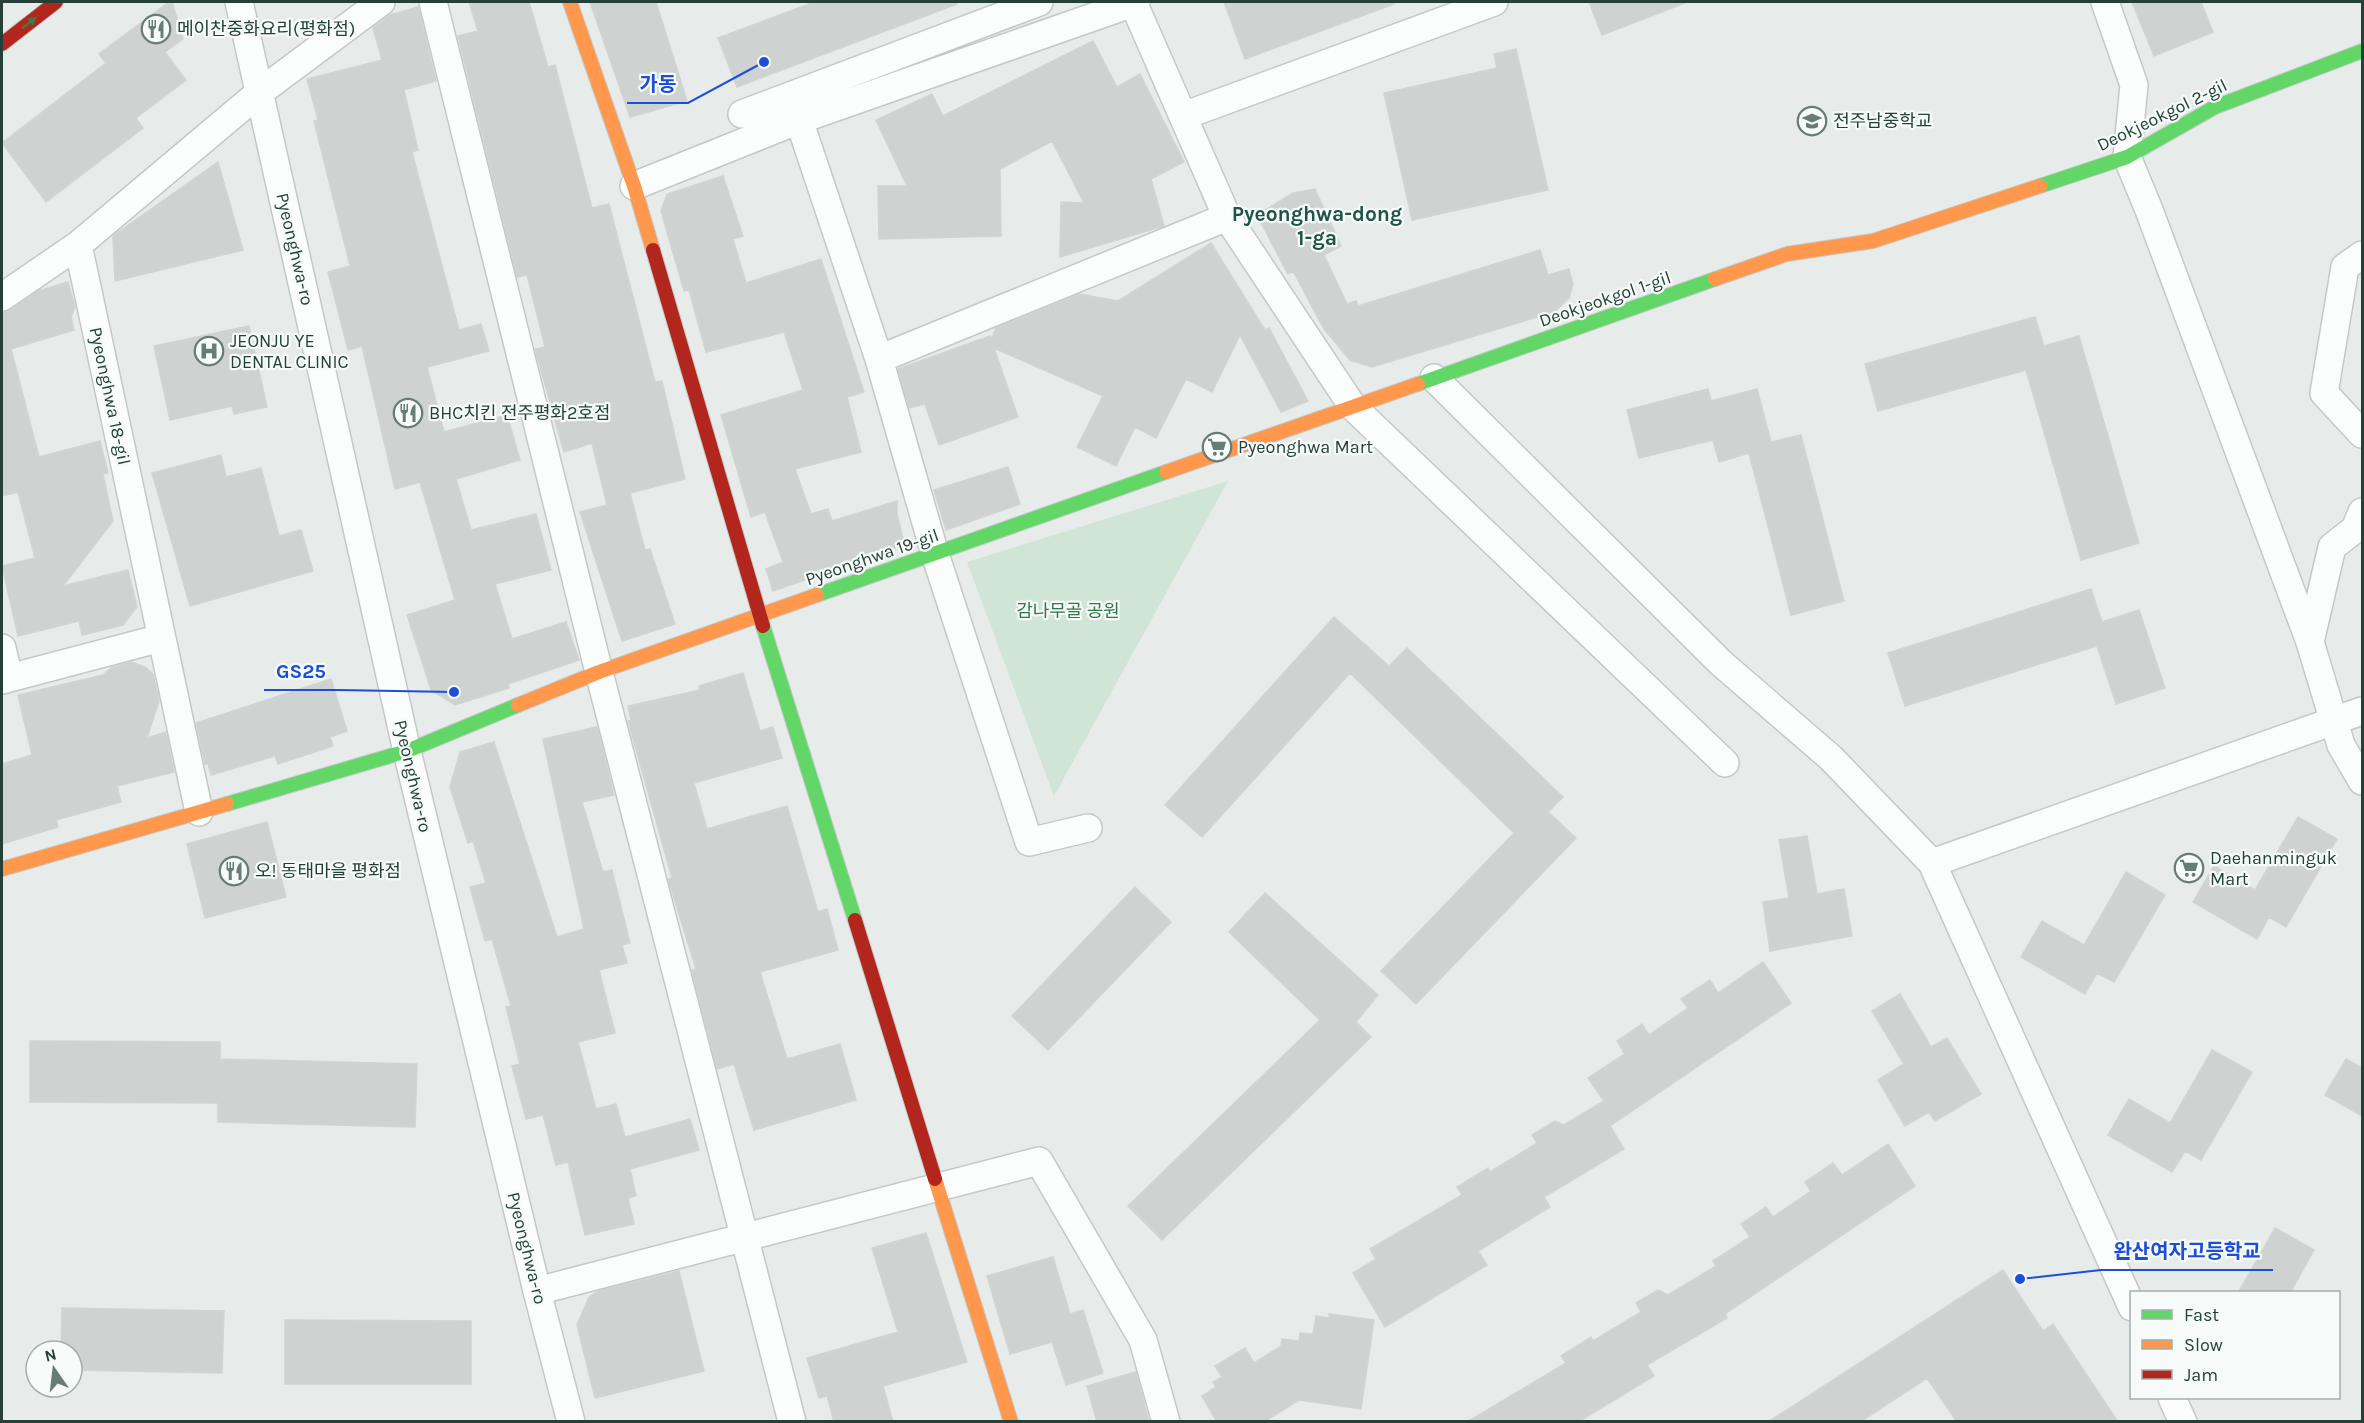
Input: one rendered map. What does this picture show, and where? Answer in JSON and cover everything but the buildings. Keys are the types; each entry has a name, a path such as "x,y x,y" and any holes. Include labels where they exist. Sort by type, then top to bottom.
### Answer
{"street":[{"path":"2,45 56,2"},
{"name":"Pyeonghwa-ro","path":"238,2 407,751 537,1291 572,1422"},
{"path":"2,297 78,245 260,92 381,2"},
{"path":"434,2 599,672 792,1422"},
{"path":"570,2 634,186 760,615 1011,1422"},
{"path":"742,114 1039,2"},
{"path":"634,186 799,120 1134,2 1227,217 1353,407 1725,763"},
{"path":"1183,116 1494,2"},
{"path":"2105,2 2134,86 2127,157 2310,642 2341,745 2362,781"},
{"name":"Deokjeokgol 2-gil","path":"1873,241 2127,157 2215,107 2362,51"},
{"path":"799,120 879,359 935,554 1029,842 1088,828"},
{"path":"879,359 1227,217"},
{"name":"Deokjeokgol 1-gil","path":"1353,407 1787,254 1873,241"},
{"name":"Pyeonghwa 18-gil","path":"78,245 199,812"},
{"path":"2362,255 2345,267 2324,393 2362,434"},
{"path":"1434,378 1721,663 1831,758 1932,863 2130,1303"},
{"name":"Pyeonghwa 19-gil","path":"407,751 599,672 1353,407"},
{"path":"2310,642 2332,548 2355,529 2362,512"},
{"path":"2,648 5,679 161,638"},
{"path":"1932,863 2362,711"},
{"path":"2,869 407,751"},
{"path":"537,1291 1039,1161 1143,1340 1166,1422"},
{"path":"2172,1399 2183,1422"}],"green space":[{"name":"감나무골 공원","path":"1228,481 1054,796 967,562"}],"traffic: fast":[{"path":"2040,186 2127,157 2215,107 2362,51"},
{"path":"1418,384 1715,279"},
{"path":"817,595 1166,472"},
{"path":"763,626 855,920"},
{"path":"227,804 407,751 518,705"}],"traffic: slow":[{"path":"570,2 634,186 653,250"},
{"path":"1715,279 1787,254 1873,241 2040,186"},
{"path":"1166,472 1418,384"},
{"path":"518,705 599,672 817,595"},
{"path":"2,869 227,804"},
{"path":"935,1179 1011,1422"}],"traffic: jam":[{"path":"2,44 56,2"},
{"path":"653,250 763,626"},
{"path":"855,920 935,1179"}],"place":[{"name":"메이찬중화요리(평화점)","path":"156,29"},
{"name":"가동","path":"764,62"},
{"name":"전주남중학교","path":"1812,121"},
{"name":"JEONJU YE DENTAL CLINIC","path":"209,351"},
{"name":"BHC치킨 전주평화2호점","path":"408,413"},
{"name":"Pyeonghwa Mart","path":"1217,447"},
{"name":"GS25","path":"454,692"},
{"name":"Daehanminguk Mart","path":"2189,868"},
{"name":"오! 동태마을 평화점","path":"234,871"},
{"name":"완산여자고등학교","path":"2020,1279"}],"district":[{"name":"Pyeonghwa-dong 1-ga","path":"1317,226"}]}
